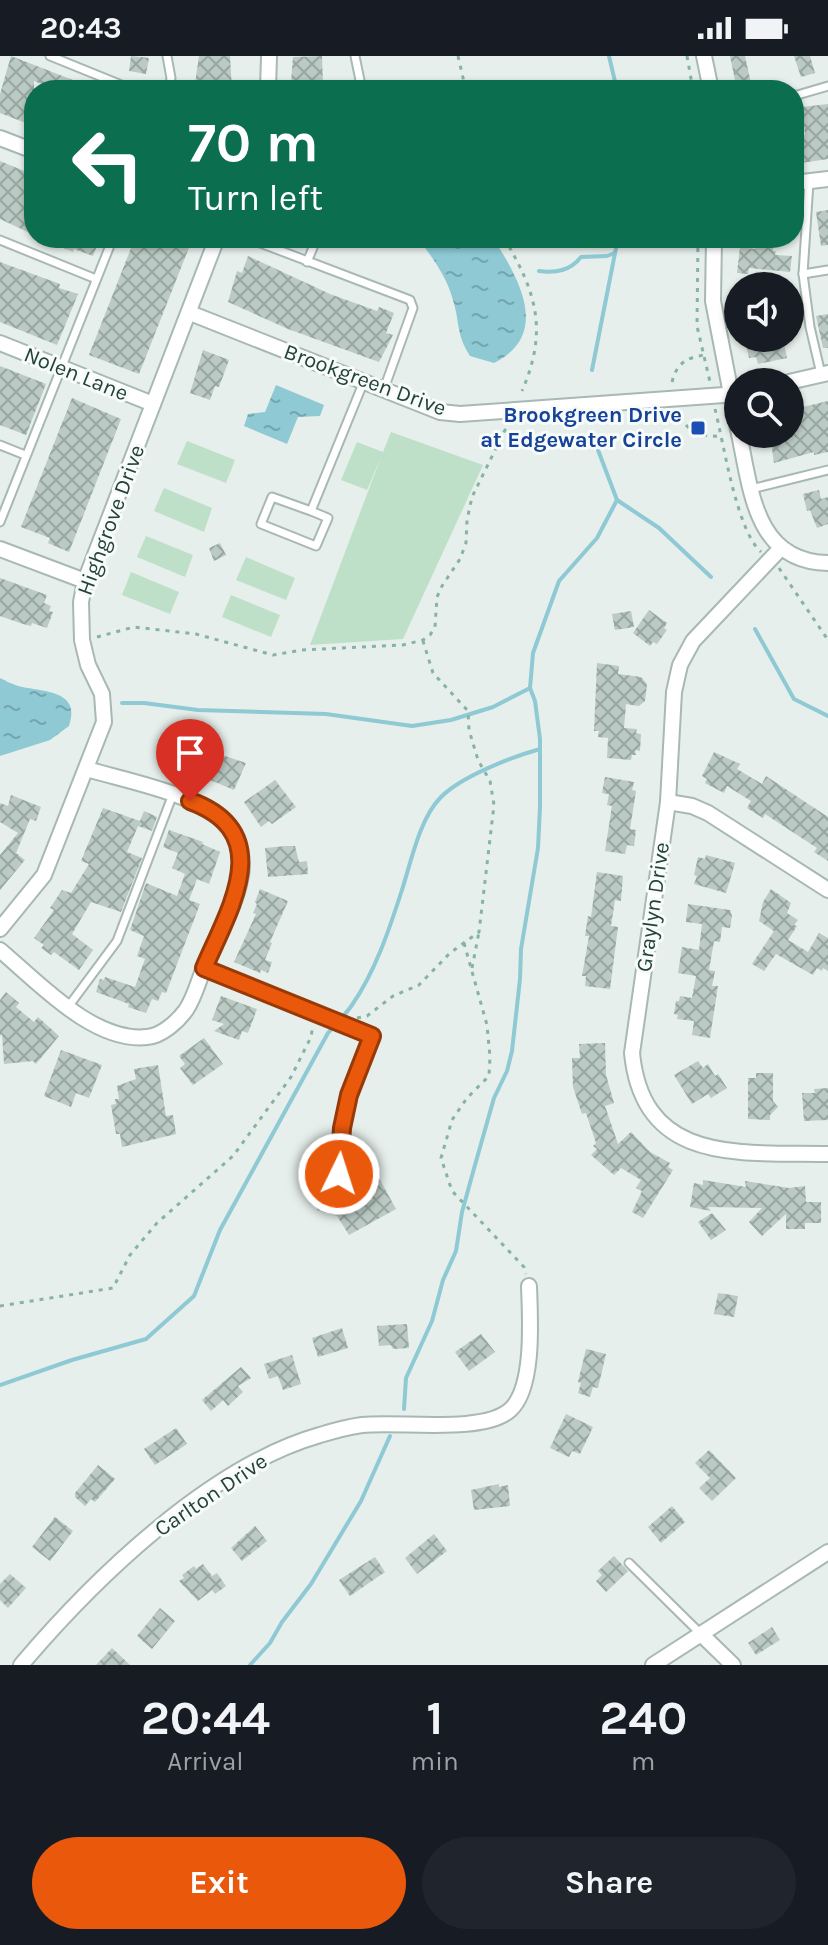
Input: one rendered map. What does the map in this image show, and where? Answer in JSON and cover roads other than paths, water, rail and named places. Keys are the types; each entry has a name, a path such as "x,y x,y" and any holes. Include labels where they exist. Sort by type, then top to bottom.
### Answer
{"street":[{"path":"268,80 269,56"},
{"path":"704,56 709,80"},
{"path":"0,138 24,147"},
{"path":"804,183 828,179"},
{"name":"Highgrove Drive","path":"0,929 44,875 100,738 105,708 82,640 81,602 85,581 213,248"},
{"path":"714,248 713,301 728,368"},
{"name":"Brookgreen Drive","path":"190,313 440,412 460,414 724,395"},
{"name":"Nolen Lane","path":"0,343 153,404"},
{"path":"804,379 824,374"},
{"path":"742,448 751,489 767,534 781,548 808,561 828,563"},
{"name":"Graylyn Drive","path":"781,548 685,652 674,692 668,802 632,1053 635,1080 658,1121 686,1140 730,1152 828,1154"},
{"path":"0,549 85,581"},
{"path":"0,950 82,1019 106,1032 151,1037 171,1026 187,1009 242,873 239,848 232,830 208,807 87,769"},
{"path":"668,802 692,806 708,813 828,890"},
{"name":"Carlton Drive","path":"21,1665 54,1626 120,1561 165,1523 248,1465 291,1444 361,1425 474,1423 497,1418 513,1408 523,1387 528,1358 529,1286"},
{"path":"653,1665 828,1552"},
{"path":"701,1634 733,1665"}],"lane":[{"path":"50,56 109,80"},
{"path":"167,56 171,80"},
{"path":"355,56 360,80"},
{"path":"804,93 828,86"},
{"path":"0,240 96,279"},
{"path":"0,522 109,248"},
{"path":"272,248 406,297 413,303 384,389"},
{"path":"307,262 313,248"},
{"path":"802,248 803,272"},
{"path":"804,274 828,270"},
{"path":"804,282 810,327 824,374"},
{"path":"311,511 364,381"},
{"path":"0,445 25,455"},
{"path":"751,489 828,470"},
{"path":"272,497 311,511 328,518 316,546 261,524 272,497"},
{"path":"68,1007 117,941 173,794"},
{"path":"204,968 372,1036 349,1095 342,1128 339,1174"},
{"path":"629,1563 701,1634"}],"water":[{"path":"425,248 499,248 520,287 525,304 526,321 522,337 512,351 494,363 470,356 460,335 450,291"},
{"path":"276,385 324,405 320,416 298,417 287,444 244,426 248,414 265,412"},
{"path":"0,678 65,699 70,705 69,726 50,740 0,756"}],"waterway":[{"path":"609,56 615,80"},
{"path":"592,370 616,248"},
{"path":"539,271 562,270 581,257 615,253"},
{"path":"598,450 617,500 659,528 711,577"},
{"path":"404,1409 406,1378 432,1321 443,1280 456,1251 462,1212 475,1165 494,1098 507,1071 512,1051 521,949 538,848 540,739 535,701 530,688 533,653 559,581 597,538 617,500"},
{"path":"755,629 794,699 828,716"},
{"path":"122,703 198,710 326,714 412,726 451,720 493,707 530,688"},
{"path":"0,1385 146,1339 194,1296 220,1230 328,1033 352,1005 368,979 392,921 416,842 433,806 450,789 474,775 540,749"},
{"path":"250,1665 270,1643 311,1584 361,1501 390,1436"}],"place":[{"name":"Brookgreen Drive at Edgewater Circle","path":"698,428"}]}
